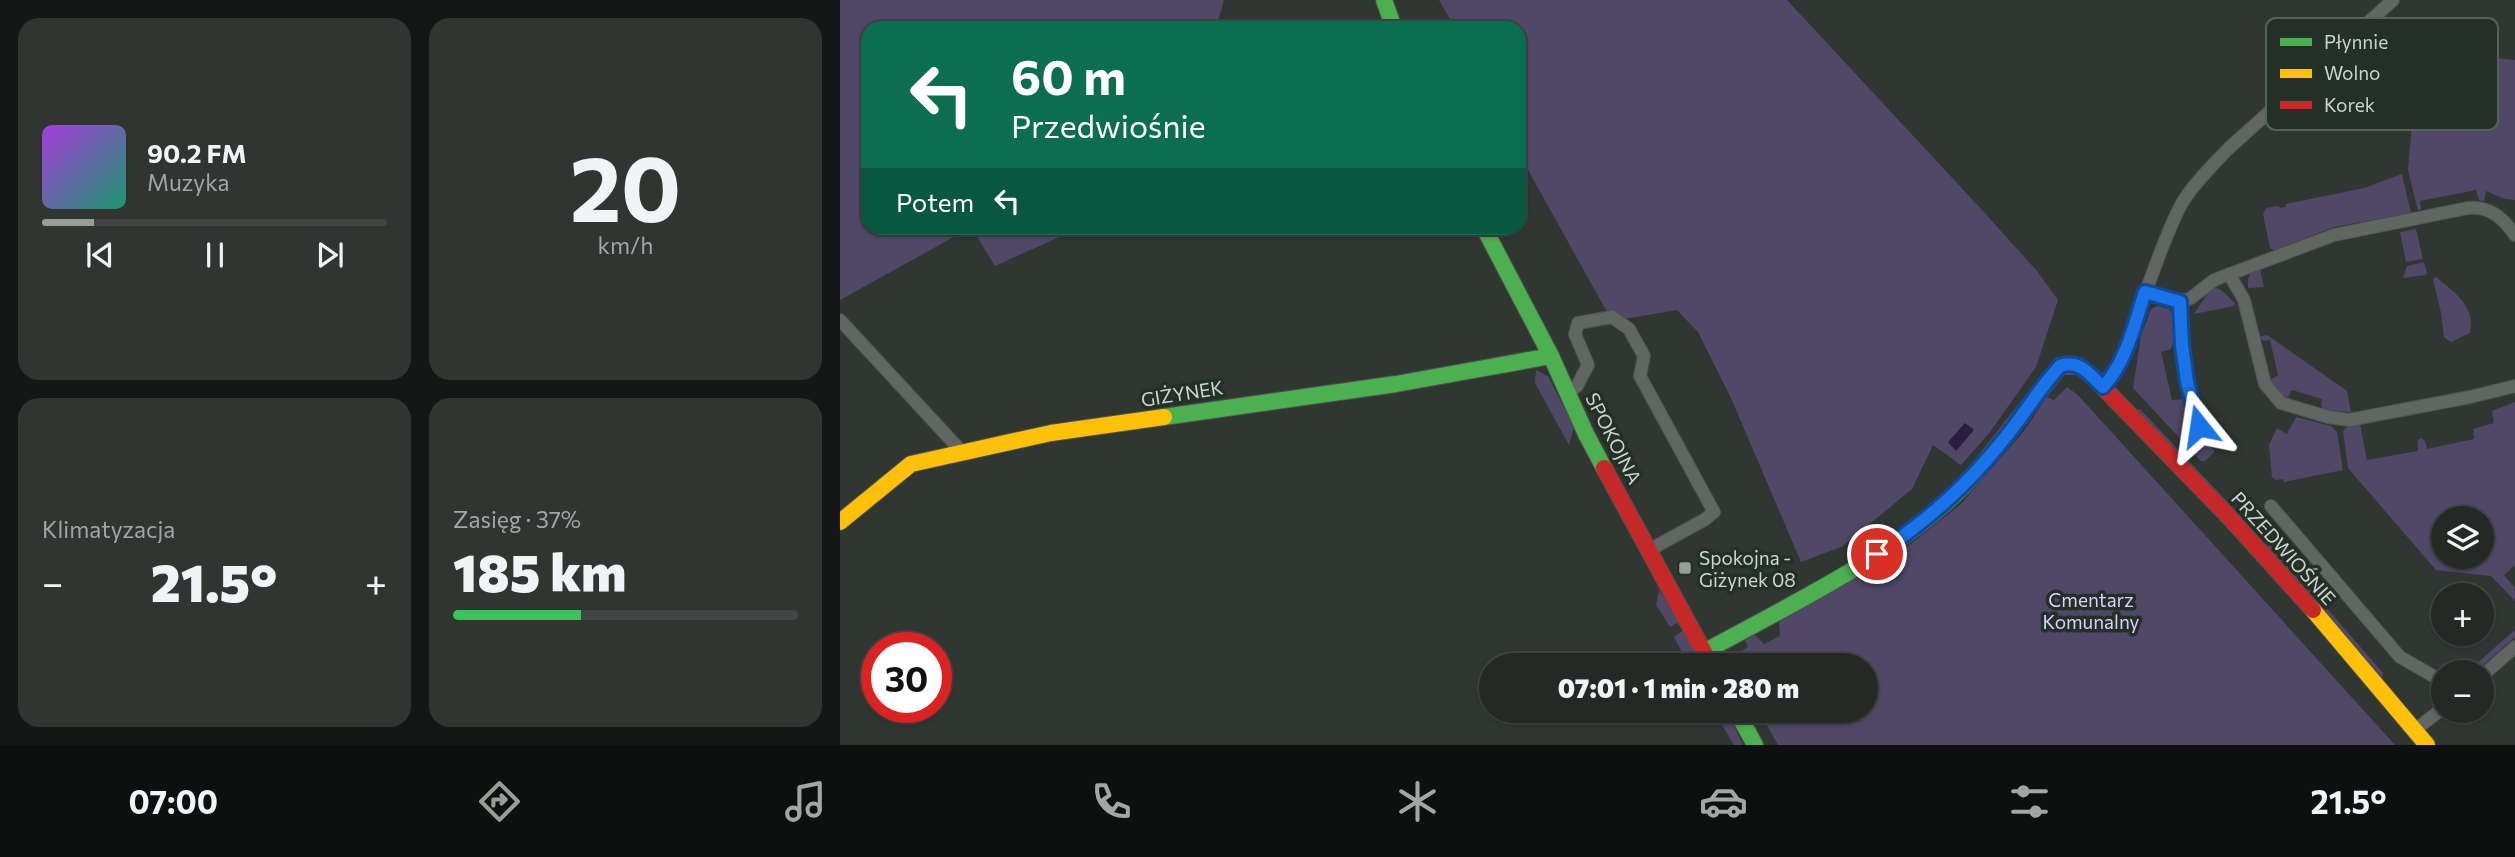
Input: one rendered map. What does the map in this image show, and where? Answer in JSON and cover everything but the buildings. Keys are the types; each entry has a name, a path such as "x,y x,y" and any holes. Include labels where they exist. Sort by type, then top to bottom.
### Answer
{"street":[{"path":"1384,0 1392,21"},
{"path":"2373,18 2393,0"},
{"path":"2103,387 2115,373 2122,358 2145,292 2183,202 2203,175 2266,115"},
{"path":"2145,292 2180,302 2229,274 2334,235 2469,208 2480,207 2498,215 2515,235"},
{"name":"SPOKOJNA","path":"1488,235 1551,356 1586,434 1705,653"},
{"path":"2229,274 2244,300 2265,384 2281,403 2349,420 2515,386"},
{"path":"2180,302 2187,382 2199,426"},
{"path":"1567,393 1577,386 1588,365 1574,334 1578,323 1612,317 1629,329 1644,356 1640,376 1714,512 1649,550"},
{"path":"840,320 962,452"},
{"name":"GIŻYNEK","path":"840,522 911,464 962,452 1051,433 1396,384 1551,356"},
{"name":"PRZEDWIOŚNIE","path":"1716,653 1916,529 1973,475 2060,366 2074,363 2103,387 2233,522 2427,745"},
{"path":"2271,506 2400,657 2431,675"},
{"path":"2494,665 2515,647"},
{"path":"2415,730 2431,717"},
{"path":"1743,723 1755,745"}],"green space":[{"path":"840,0 1224,0 1218,21 861,21 861,235 957,235 840,300"},
{"path":"1439,0 1787,0 1982,210 2037,271 2058,300 2036,367 1990,432 1961,465 1933,445 1912,489 1843,546 1801,562 1731,398 1698,332 1677,310 1612,321 1527,168 1526,21 1451,21"},
{"path":"2498,58 2515,60 2515,200 2486,191 2484,201 2479,200 2476,190 2420,201 2421,209 2418,211 2408,170 2412,130 2498,130"},
{"path":"2402,174 2411,213 2334,227 2274,250 2270,248 2263,214 2266,208 2286,207 2286,204 2364,188"},
{"path":"2416,229 2423,259 2406,262 2400,232"},
{"path":"976,235 1064,235 995,266"},
{"path":"2424,262 2427,273 2425,275 2403,278 2407,266"},
{"path":"2260,269 2264,287 2248,288 2251,272"},
{"path":"2436,277 2462,300 2470,315 2470,333 2451,342 2444,337 2433,279"},
{"path":"2212,287 2220,289 2235,303 2234,306 2194,314"},
{"path":"2157,306 2169,309 2175,324 2171,349 2161,352 2172,400 2187,399 2195,430 2215,451 2205,461 2201,461 2133,388 2141,336 2151,309"},
{"path":"2267,335 2347,391 2351,412 2324,410 2322,399 2292,390 2287,398 2278,394 2270,380 2278,375 2270,340 2264,341 2259,337"},
{"path":"1536,370 1548,376 1574,427 1569,445 1535,383"},
{"name":"Cmentarz Komunalny","path":"2067,387 2078,395 2395,745 1778,745 1766,723 1878,723 1878,653 1738,653 1748,647 1745,640 1755,635 1764,644 1780,636 1779,622 1907,547 1961,504 2024,431 2047,397 2054,400"},
{"path":"2515,402 2515,565 2504,575 2515,588 2515,601 2491,576 2435,569 2494,569 2494,506 2431,506 2431,564 2348,468 2343,431 2348,426 2360,424 2367,460 2418,451 2418,440 2421,438 2427,449 2474,439 2473,429 2494,423 2492,411"},
{"path":"2139,409 2237,512 2235,513 2137,410"},
{"path":"2296,417 2331,426 2337,432 2343,470 2284,482 2283,479 2276,480 2272,477 2269,445 2277,428 2287,434"},
{"path":"2244,518 2260,531 2383,673 2382,678 2242,520"},
{"path":"1659,590 1679,622 1670,627 1656,605"},
{"path":"1683,630 1695,653 1683,653 1674,637"},
{"path":"2515,630 2515,637 2489,660 2481,660"},
{"path":"1721,723 1733,723 1743,745 1734,745"}],"shaded area":[{"path":"1965,423 1974,430 1956,451 1948,442"}],"traffic: fast":[{"path":"1384,0 1392,21"},
{"path":"1488,235 1551,356 1604,468"},
{"path":"1164,417 1396,384 1551,356"},
{"path":"1704,652 1813,593 1887,548 1921,524 1979,469"},
{"path":"1743,723 1755,745"}],"traffic: slow":[{"path":"840,522 911,464 1051,433 1164,417"},
{"path":"2313,610 2427,745"}],"traffic: jam":[{"path":"1979,469 2060,366 2079,366 2093,377 2229,517 2313,610"},
{"path":"1604,468 1704,653"}],"place":[{"name":"Spokojna - Giżynek 08","path":"1685,568"}],"route":[{"path":"1877,554 1916,529 1973,475 2060,366 2074,363 2103,387 2115,373 2122,358 2145,292 2180,302 2187,382 2199,426"}]}
